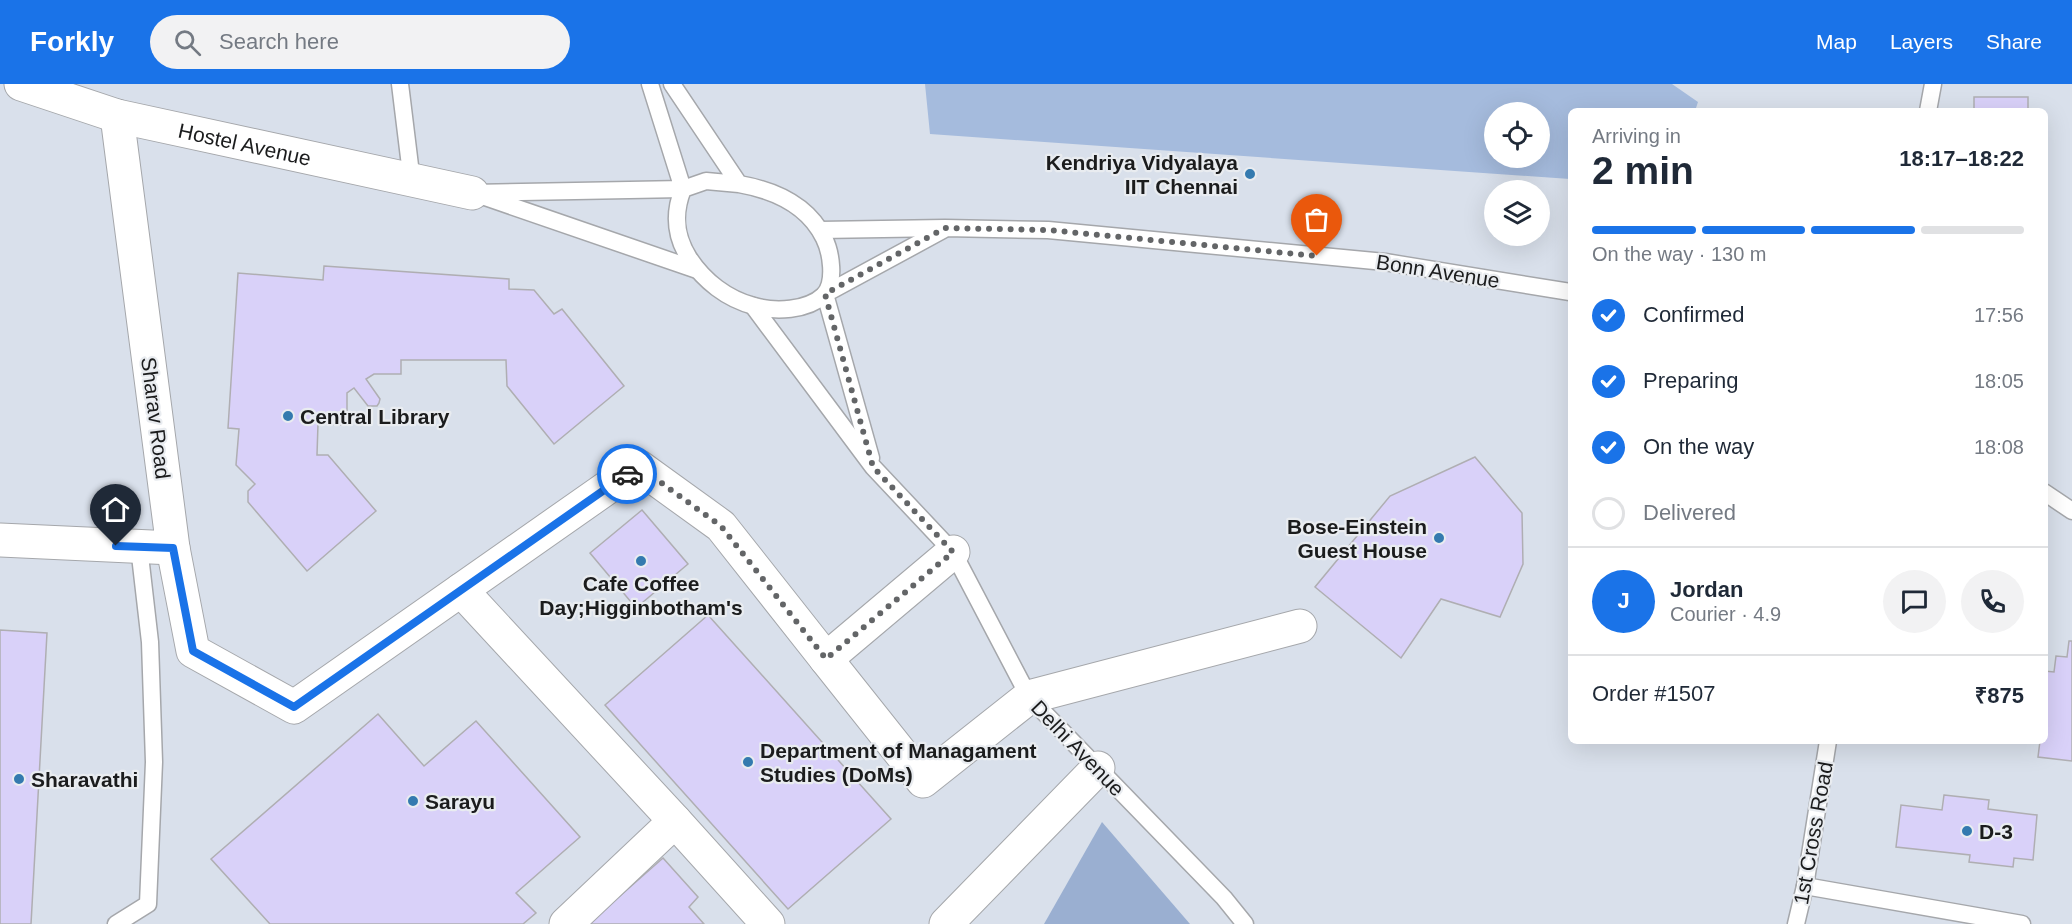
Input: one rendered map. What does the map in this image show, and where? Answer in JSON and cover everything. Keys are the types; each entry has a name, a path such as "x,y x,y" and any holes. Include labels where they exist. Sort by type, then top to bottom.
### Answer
{"street":[{"name":"Hostel Avenue","path":"21,84 117,116 412,182 472,193"},
{"name":"Sharav Road","path":"117,116 173,548 193,651 294,707 460,590"},
{"path":"768,924 460,590 638,466 721,526 923,781 1029,697 1300,626"},
{"path":"0,540 173,548"},
{"path":"826,659 953,552"},
{"path":"946,924 1098,768"},
{"path":"566,924 675,821"}],"lane":[{"path":"400,84 412,182"},
{"path":"650,84 683,189 677,204 676,225 682,247 697,270 714,286 734,298 753,306 774,310 795,308 811,303 945,228"},
{"path":"672,84 739,184"},
{"path":"1929,108 1933,84"},
{"path":"472,193 683,189 706,181 739,184 766,190 794,204 820,230 829,249 830,278 825,294 873,467"},
{"path":"472,193 697,270"},
{"name":"Bonn Avenue","path":"820,230 945,228 1048,230 1373,261 1568,292"},
{"name":"Delhi Avenue","path":"753,306 873,467 953,552 1029,697 1224,898 1245,924"},
{"path":"2048,495 2072,511"},
{"path":"116,924 148,904 154,762 150,642 139,547"},
{"name":"1st Cross Road","path":"1796,924 1805,886 1828,744"},
{"path":"1805,886 2022,924"}],"shaded area":[{"path":"0,84 2072,84 2072,924 0,924"},
{"path":"925,84 1672,84 1698,102 1696,108 1568,108 1568,179 930,134"},
{"path":"1102,822 1190,924 1044,924"}],"building":[{"path":"1974,97 2028,97 2028,108 1974,108"},
{"name":"Central Library","path":"324,266 509,279 509,289 534,290 554,314 562,309 624,386 554,444 507,386 506,360 401,360 401,374 374,374 366,379 380,399 377,406 368,406 354,388 347,393 347,425 318,424 317,455 328,455 376,511 307,571 248,502 248,491 255,484 236,465 239,429 228,428 238,273 323,280"},
{"name":"Bose-Einstein Guest House","path":"1475,457 1522,513 1523,564 1500,617 1441,599 1401,658 1315,587 1390,496"},
{"name":"Cafe Coffee Day;Higginbotham's","path":"642,510 688,564 636,608 590,553"},
{"name":"Department of Managament Studies (DoMs)","path":"708,615 891,819 788,909 605,705"},
{"name":"Sharavathi","path":"0,630 47,633 31,924 0,924"},
{"path":"2069,641 2072,641 2072,761 2038,757 2040,744 2048,744 2048,671 2054,672 2056,656 2067,657"},
{"name":"Sarayu","path":"378,714 424,766 476,721 580,837 516,893 536,913 523,924 270,924 211,859"},
{"name":"D-3","path":"1944,795 1989,800 1988,809 2037,815 2033,860 2014,858 2013,867 1969,862 1970,855 1896,847 1901,805 1942,810"},
{"path":"663,858 698,897 689,907 704,924 588,924"}],"way so far":[{"path":"627,474 638,466 721,526 826,659 953,552 873,467 825,294 945,228 1048,230 1317,256"}],"place":[{"name":"Kendriya Vidyalaya IIT Chennai","path":"1250,174"},
{"name":"Central Library","path":"288,416"},
{"name":"Bose-Einstein Guest House","path":"1439,538"},
{"name":"Cafe Coffee Day;Higginbotham's","path":"641,561"},
{"name":"Department of Managament Studies (DoMs)","path":"748,762"},
{"name":"Sharavathi","path":"19,779"},
{"name":"Sarayu","path":"413,801"},
{"name":"D-3","path":"1967,831"}],"route":[{"path":"116,546 173,548 193,651 294,707 627,474"}]}
